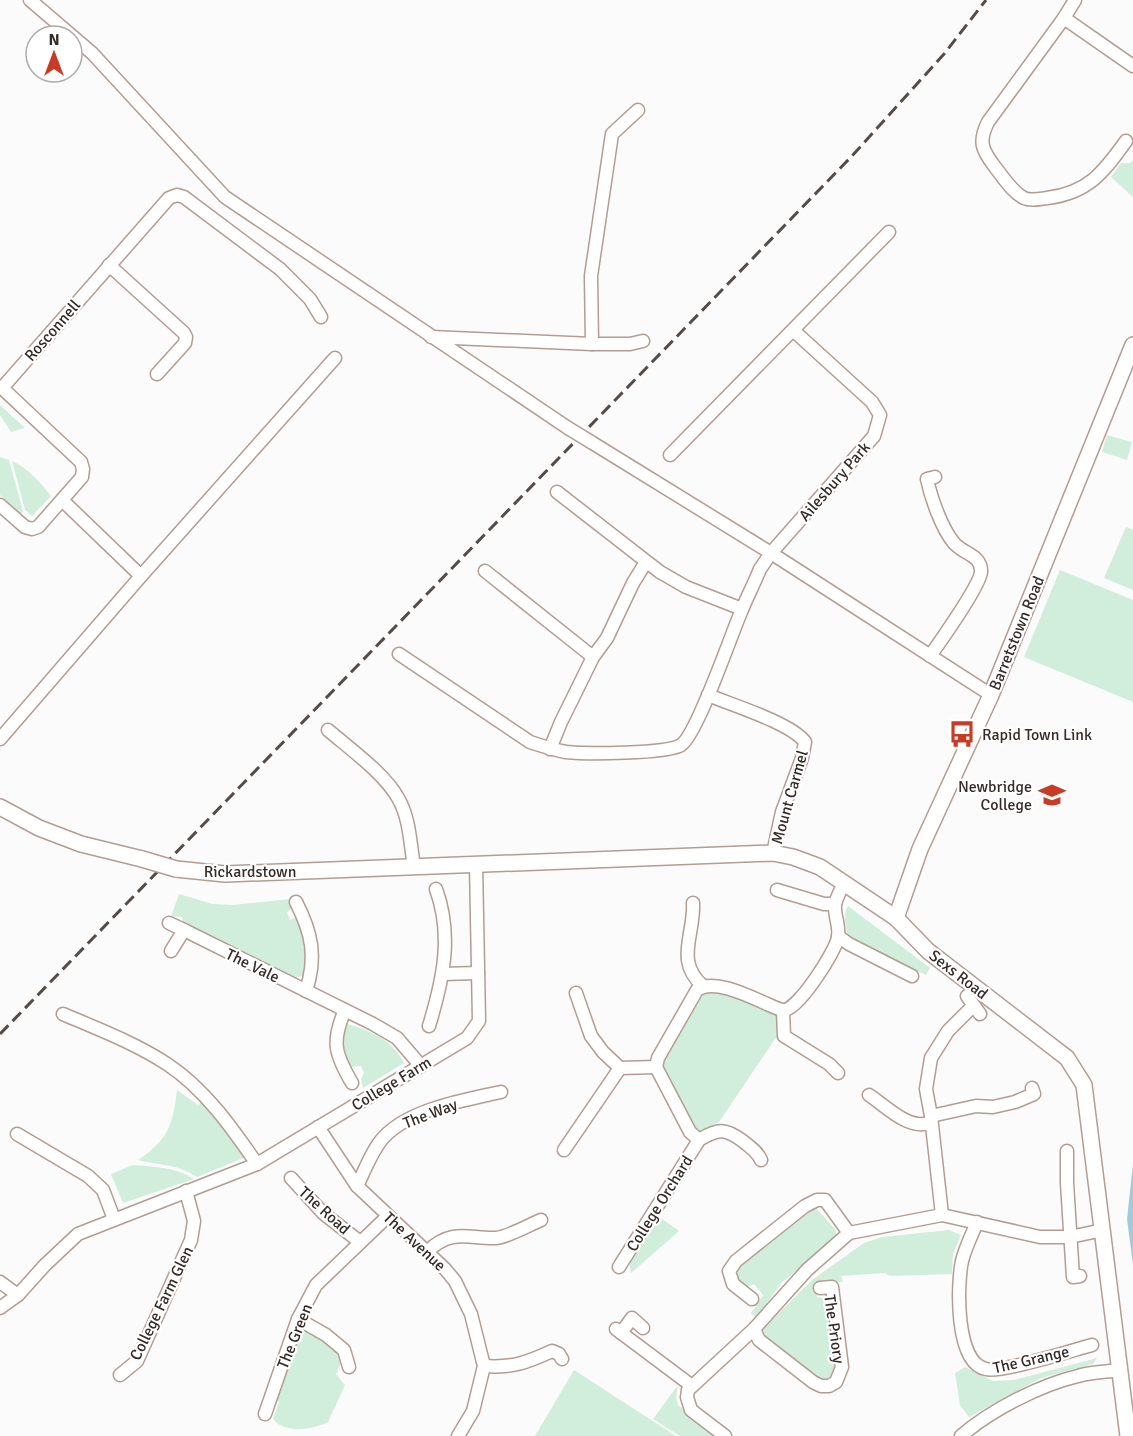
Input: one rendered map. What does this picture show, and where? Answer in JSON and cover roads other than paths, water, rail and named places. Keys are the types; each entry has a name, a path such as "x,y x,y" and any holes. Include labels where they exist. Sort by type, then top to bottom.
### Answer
{"street":[{"path":"30,0 92,53 225,197 568,428 771,553 991,694"},
{"path":"1075,0 988,122 981,135 985,153 1012,188 1024,198 1034,199 1074,192 1090,183 1106,170 1126,141"},
{"path":"1064,18 1133,66"},
{"path":"592,344 591,276 612,134 638,110"},
{"name":"Rosconnell","path":"0,505 25,527 32,529 38,527 82,477 81,462 2,388 169,198 177,195 184,197 280,269 310,299 321,318"},
{"path":"670,454 794,331 889,232"},
{"path":"109,265 186,337 185,343 158,374"},
{"name":"Ailesbury Park","path":"771,553 874,436 880,415 872,402 794,331"},
{"path":"431,337 592,344 630,344 643,341"},
{"name":"Barretstown Road","path":"896,918 920,849 991,694 1133,345"},
{"path":"0,740 141,576 335,358"},
{"path":"930,656 972,592 981,570 975,557 955,545 942,522 927,479 935,477"},
{"path":"557,492 646,562 686,587 742,609"},
{"path":"62,500 141,576"},
{"path":"399,654 530,742 550,749 568,752 607,752 677,747 683,744 690,734 742,609 760,570 771,553"},
{"path":"550,749 593,657 607,638 633,583 646,562"},
{"path":"485,571 593,657"},
{"name":"Mount Carmel","path":"708,695 788,728 805,742 802,758 782,812 773,853"},
{"path":"328,730 389,785 399,799 406,819 414,866"},
{"name":"Rickardstown","path":"0,807 39,828 81,844 176,869 225,874 476,864"},
{"name":"Sexs Road","path":"476,864 773,853 793,857 819,867 896,918 928,951 1067,1058 1084,1085 1128,1436"},
{"name":"College Farm","path":"0,1308 18,1295 78,1234 257,1164 467,1038 479,1020 476,864"},
{"path":"576,993 591,1036 603,1052 620,1068 656,1067 658,1059 691,999 703,986 716,986 741,993 783,1011 799,1001 834,950 838,936 835,904 844,883"},
{"path":"429,1026 442,984 445,947 443,908 436,889"},
{"path":"777,890 824,904 835,904"},
{"path":"296,902 311,939 312,962 306,991"},
{"path":"693,903 694,914 687,952 689,970 703,986"},
{"name":"The Vale","path":"169,923 397,1038 421,1066"},
{"path":"171,951 184,930"},
{"path":"838,936 849,944 912,976"},
{"path":"443,974 478,973"},
{"path":"942,1215 926,1089 931,1059 948,1032 973,1005"},
{"path":"345,1010 335,1043 341,1064 352,1083"},
{"path":"783,1011 784,1036 838,1073"},
{"path":"63,1014 134,1046 169,1065 205,1096 235,1132 257,1164"},
{"name":"College Orchard","path":"656,1067 690,1132 699,1140"},
{"path":"564,1150 620,1068"},
{"path":"869,1095 897,1109 908,1122 924,1125 931,1119 953,1109 976,1106 993,1107 1015,1102 1034,1094 1032,1088"},
{"name":"The Way","path":"357,1186 382,1138 398,1125 457,1102 501,1092"},
{"name":"The Avenue","path":"318,1127 357,1186 428,1251 455,1281 471,1314 484,1366 473,1411 458,1436"},
{"name":"College Orchard","path":"619,1266 699,1140 711,1132 723,1131 734,1134 758,1152 761,1160"},
{"path":"17,1134 88,1176 103,1190 114,1219"},
{"path":"1070,1159 1070,1237 1073,1277 1080,1276"},
{"name":"The Road","path":"291,1178 322,1213 360,1242"},
{"name":"College Farm Glen","path":"120,1375 137,1361 191,1240 194,1221 186,1191"},
{"path":"752,1299 733,1284 729,1271 736,1261 805,1206 817,1200 825,1200 849,1233"},
{"path":"725,1436 691,1410 687,1397 688,1390 754,1329 789,1288 849,1233 942,1215 1040,1237 1070,1237 1103,1230"},
{"name":"The Green","path":"265,1414 298,1319 316,1285 388,1216"},
{"path":"428,1251 437,1243 451,1237 465,1235 498,1238 541,1220"},
{"name":"The Grange","path":"977,1222 962,1260 960,1284 963,1338 971,1359 977,1367 988,1370 1073,1355 1092,1345"},
{"path":"0,1282 18,1295"},
{"name":"The Priory","path":"754,1329 759,1340 821,1386 829,1386 836,1382 842,1367 832,1287 819,1288"},
{"path":"643,1328 629,1315 619,1331 692,1386"},
{"path":"298,1319 326,1335 344,1350 349,1367"},
{"path":"484,1366 507,1367 533,1360 552,1351 559,1354 562,1359"},
{"path":"961,1436 1035,1391 1078,1376 1120,1370"}],"water":[{"path":"1133,1164 1133,1265 1127,1219"}],"railway":[{"path":"0,1034 852,156 944,54 986,0"}],"place":[{"name":"Rapid Town Link","path":"962,734"},
{"name":"Newbridge College","path":"1052,795"}]}
